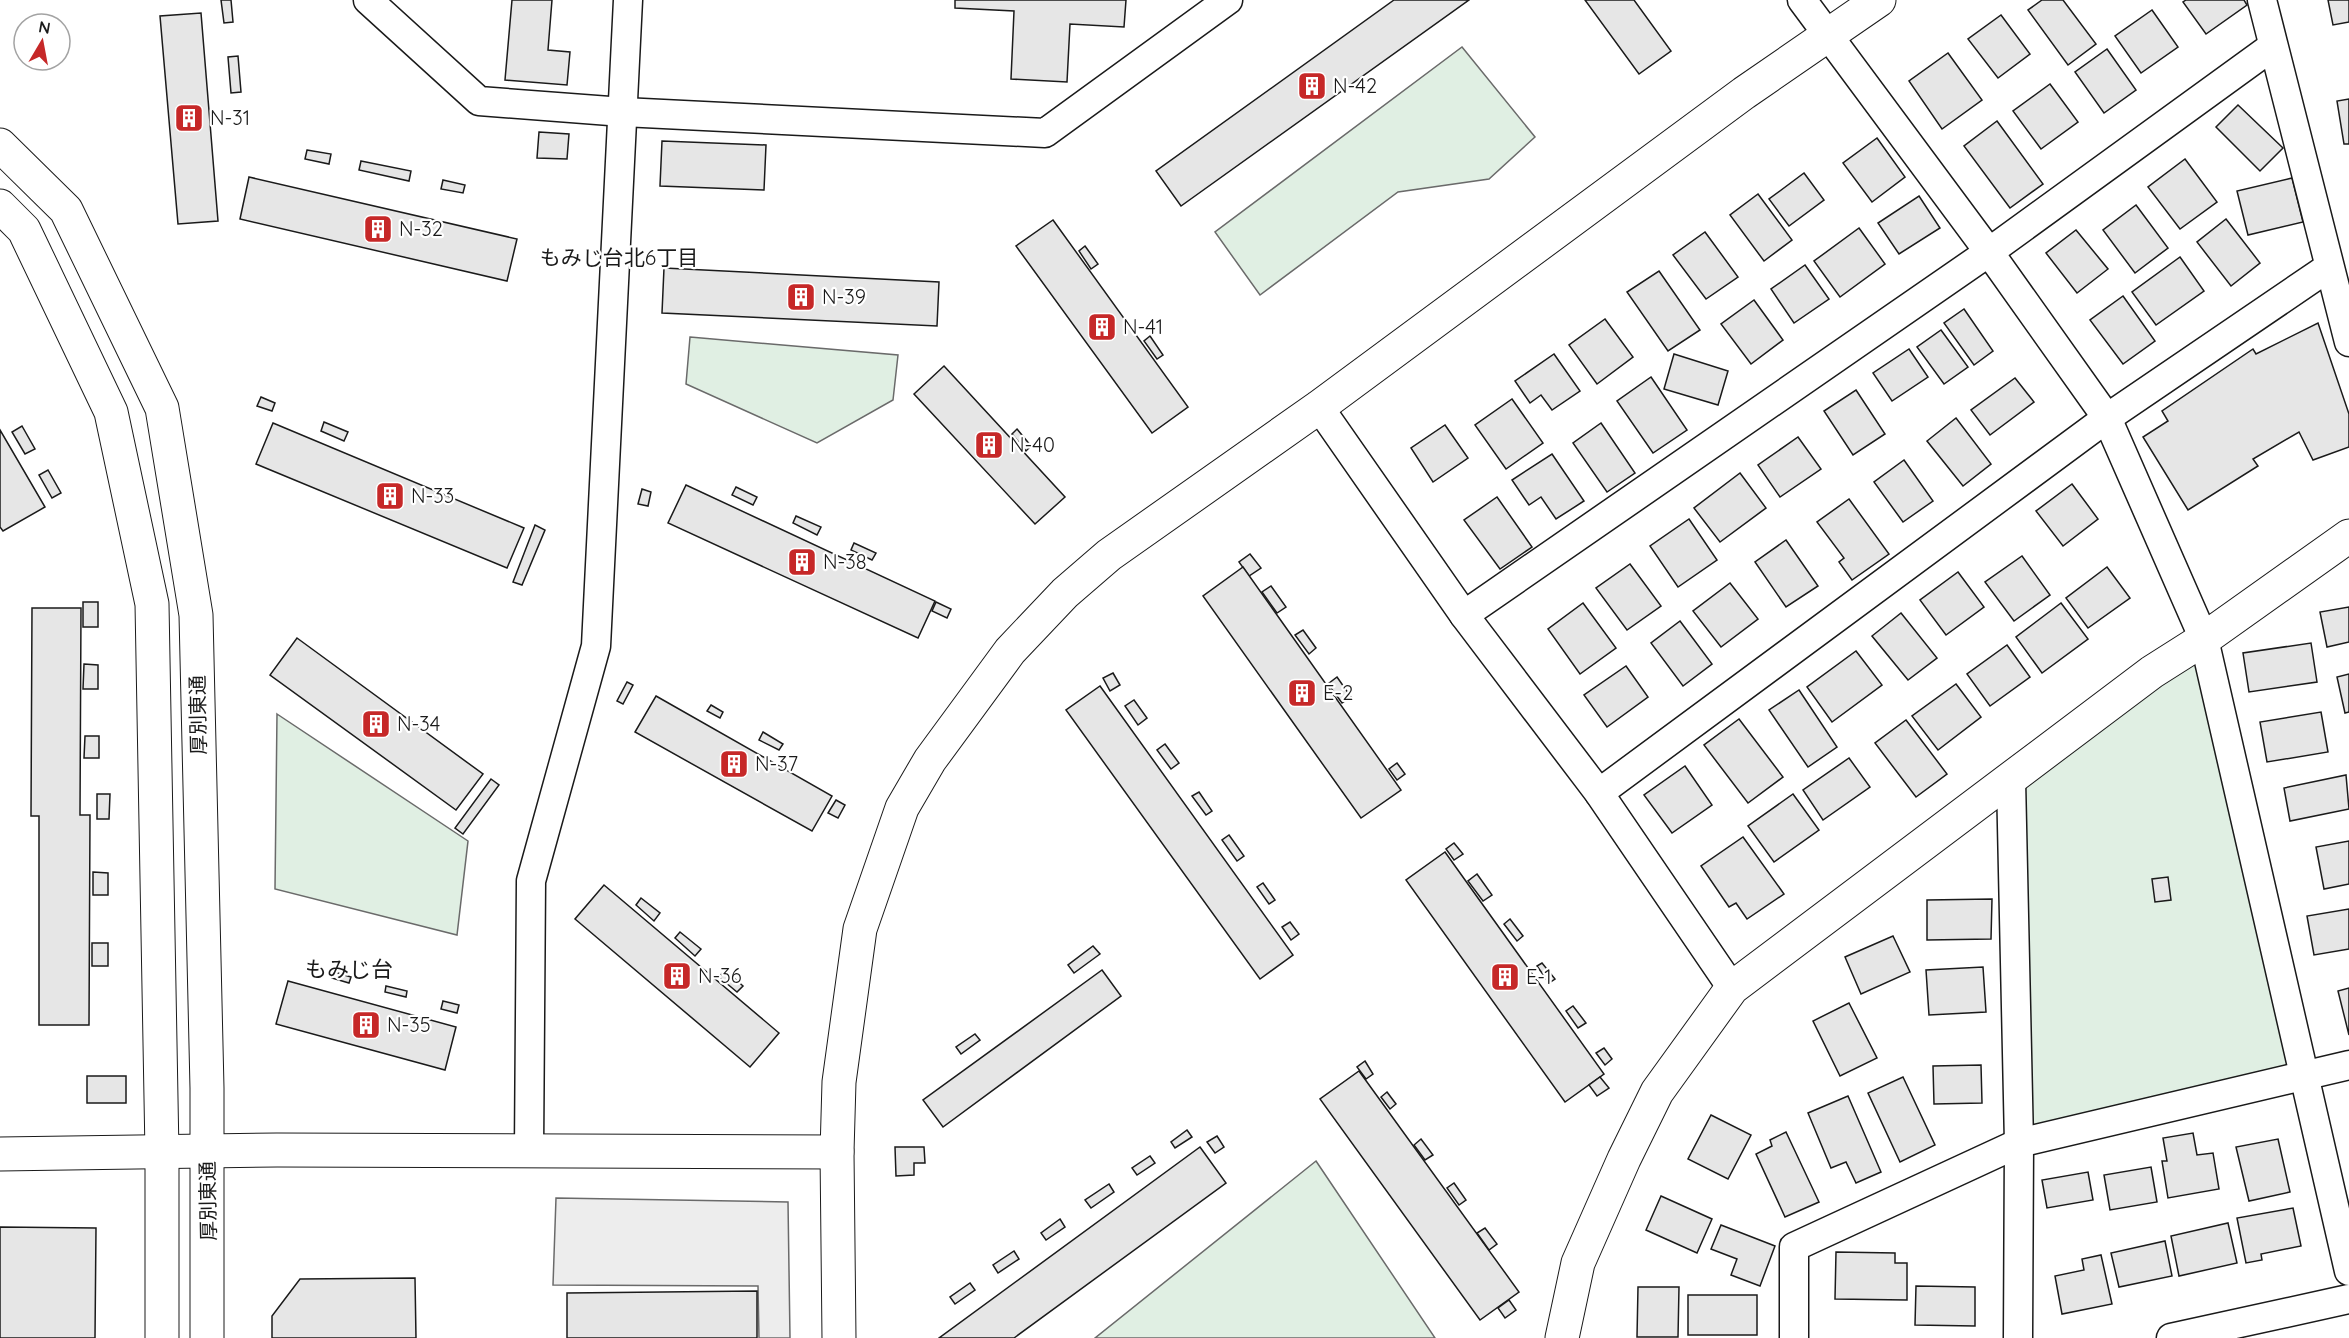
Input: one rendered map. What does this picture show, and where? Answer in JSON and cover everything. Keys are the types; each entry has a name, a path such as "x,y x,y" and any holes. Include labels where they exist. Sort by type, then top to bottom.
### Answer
{"street":[{"path":"368,0 479,101 623,112 1045,133 1228,0"},
{"path":"529,1151 531,881 596,646 628,0"},
{"path":"1803,0 1989,252 2107,417 2204,639 2349,1270"},
{"path":"839,1338 837,1152 839,1082 860,929 902,808 930,760 1010,651 1065,594 1109,555 1319,407 1744,93 1830,36 1879,0"},
{"path":"2262,0 2349,342"},
{"path":"1464,615 1989,252 2273,46"},
{"name":"厚別東通","path":"0,145 66,210 162,408 196,615 207,1152 207,1338"},
{"path":"0,206 24,230 111,412 152,604 162,1153 162,1338"},
{"path":"1599,793 2107,417 2329,267"},
{"path":"1319,407 1464,615 1599,793 1732,988"},
{"path":"1562,1338 1578,1263 1657,1092 1732,988 2152,672 2204,639 2349,536"},
{"path":"2011,780 2019,1143 2018,1338"},
{"path":"1794,1338 1794,1247 2019,1143 2349,1065"},
{"path":"0,1154 837,1152"},
{"path":"2171,1338 2349,1299"}],"green space":[{"path":"1462,47 1535,137 1489,179 1398,192 1260,295 1215,232"},
{"path":"690,337 898,355 893,400 817,443 686,384"},
{"path":"2204,639 2304,1076 2019,1143 2011,780"},
{"path":"277,714 468,841 457,935 275,889"},
{"path":"1316,1161 1435,1338 1095,1338"}],"shaded area":[{"path":"556,1198 788,1202 790,1338 759,1338 758,1286 553,1285"}],"building":[{"path":"221,0 231,0 233,22 224,23"},
{"path":"512,0 552,0 548,50 570,52 567,85 505,80"},
{"path":"955,0 1126,0 1124,27 1070,24 1067,82 1011,79 1014,11 955,8"},
{"name":"N-42","path":"1394,0 1469,0 1181,206 1156,171"},
{"path":"1585,0 1634,0 1671,51 1639,74"},
{"path":"2042,0 2063,0 2096,44 2068,65 2028,10"},
{"path":"2186,0 2244,0 2247,5 2206,34 2183,2"},
{"path":"2328,0 2349,0 2349,22 2333,25"},
{"path":"2152,10 2178,47 2141,73 2115,36"},
{"name":"N-31","path":"201,13 218,221 178,224 160,16"},
{"path":"2001,15 2030,54 1998,78 1968,39"},
{"path":"2107,49 2136,90 2104,113 2075,72"},
{"path":"1948,53 1982,100 1942,129 1909,81"},
{"path":"238,56 241,92 231,93 228,57"},
{"path":"2050,84 2078,122 2041,149 2013,111"},
{"path":"2349,99 2349,144 2344,144 2337,101"},
{"path":"2238,105 2283,148 2260,171 2216,127"},
{"path":"1997,121 2043,184 2010,208 1964,146"},
{"path":"539,132 569,134 567,159 537,158"},
{"path":"1877,138 1905,177 1872,202 1843,163"},
{"path":"662,141 766,145 764,190 660,186"},
{"path":"307,150 331,154 329,164 305,159"},
{"path":"2185,159 2217,202 2180,229 2148,187"},
{"path":"361,161 411,171 409,181 359,170"},
{"path":"1804,173 1824,200 1789,226 1769,199"},
{"name":"N-32","path":"249,177 517,239 507,281 240,219"},
{"path":"2292,178 2303,222 2248,235 2237,191"},
{"path":"443,180 465,185 463,193 441,189"},
{"path":"1758,194 1792,240 1764,261 1730,215"},
{"path":"1919,196 1940,228 1899,254 1878,223"},
{"path":"2136,205 2168,248 2135,273 2103,230"},
{"path":"2226,219 2260,263 2231,286 2197,242"},
{"name":"N-41","path":"1053,220 1188,407 1152,433 1016,246"},
{"path":"1859,228 1885,264 1840,297 1814,261"},
{"path":"2076,230 2108,269 2077,293 2046,253"},
{"path":"1705,232 1738,277 1706,299 1673,255"},
{"path":"1085,246 1098,264 1091,269 1079,251"},
{"path":"2180,257 2204,291 2156,325 2132,292"},
{"path":"1805,265 1829,299 1794,323 1771,289"},
{"name":"N-39","path":"664,268 939,282 937,326 662,313"},
{"path":"1659,271 1700,330 1668,351 1627,292"},
{"path":"2123,296 2155,341 2123,364 2090,320"},
{"path":"1754,300 1783,340 1751,364 1721,324"},
{"path":"1964,309 1993,351 1974,365 1944,323"},
{"path":"1605,319 1633,357 1597,384 1569,345"},
{"path":"2318,323 2349,414 2349,447 2313,460 2299,432 2253,459 2258,466 2188,510 2143,437 2168,421 2162,411 2253,349 2256,354"},
{"path":"1941,330 1968,367 1944,384 1917,347"},
{"path":"1150,336 1163,355 1157,359 1144,341"},
{"path":"1909,349 1928,377 1892,401 1873,373"},
{"path":"1554,354 1580,391 1552,410 1541,395 1530,403 1515,381"},
{"path":"1674,354 1728,371 1718,405 1664,389"},
{"name":"N-40","path":"944,366 1065,497 1035,524 914,394"},
{"path":"1651,377 1687,430 1653,453 1617,401"},
{"path":"2015,378 2034,402 1990,435 1971,410"},
{"path":"1856,390 1885,434 1853,455 1824,411"},
{"path":"261,397 275,403 272,411 257,406"},
{"path":"1512,399 1543,443 1506,469 1475,425"},
{"path":"1956,418 1991,464 1963,486 1927,441"},
{"path":"324,422 348,432 344,441 321,431"},
{"name":"N-33","path":"273,423 524,528 507,568 256,464"},
{"path":"1601,423 1635,473 1607,492 1573,443"},
{"path":"1445,425 1468,458 1433,482 1411,448"},
{"path":"22,426 35,449 25,454 12,432"},
{"path":"1017,429 1031,446 1026,451 1012,434"},
{"path":"0,430 45,507 3,531 0,527"},
{"path":"1798,437 1821,469 1780,497 1758,465"},
{"path":"1552,454 1584,501 1556,519 1541,497 1529,505 1512,480"},
{"path":"1904,460 1933,501 1903,522 1874,482"},
{"path":"48,470 61,493 52,498 39,475"},
{"path":"1740,473 1766,508 1720,542 1694,508"},
{"path":"2072,484 2098,519 2063,546 2036,511"},
{"name":"N-38","path":"686,485 935,601 918,638 668,523"},
{"path":"736,487 757,497 753,505 732,495"},
{"path":"642,489 651,492 648,506 638,504"},
{"path":"1497,497 1532,547 1500,569 1464,520"},
{"path":"1849,499 1889,554 1852,580 1839,562 1844,558 1817,522"},
{"path":"796,516 821,527 817,535 793,523"},
{"path":"1689,519 1717,560 1678,587 1650,546"},
{"path":"535,525 545,530 522,585 513,582"},
{"path":"1786,540 1818,586 1786,607 1755,562"},
{"path":"854,543 876,553 872,560 851,550"},
{"path":"1250,554 1261,568 1249,576 1239,562"},
{"path":"2022,556 2050,595 2014,621 1985,582"},
{"path":"1630,564 1661,606 1627,630 1596,588"},
{"name":"E-2","path":"1243,567 1401,790 1361,818 1203,596"},
{"path":"2107,567 2130,598 2088,628 2066,598"},
{"path":"1958,572 1984,607 1946,635 1920,600"},
{"path":"1730,583 1758,619 1721,647 1693,611"},
{"path":"1271,586 1286,607 1277,613 1262,592"},
{"path":"83,602 98,602 98,627 83,627"},
{"path":"936,602 951,609 947,618 932,611"},
{"path":"1583,603 1616,648 1580,674 1548,629"},
{"path":"2061,603 2088,639 2042,673 2016,637"},
{"path":"2349,607 2349,642 2327,647 2320,612"},
{"path":"32,608 81,608 80,815 90,815 89,1025 39,1025 39,816 31,816"},
{"path":"1901,613 1937,658 1908,680 1872,636"},
{"path":"1680,621 1712,664 1683,686 1651,643"},
{"path":"1303,630 1316,648 1309,654 1295,635"},
{"name":"N-34","path":"297,638 483,774 456,810 270,675"},
{"path":"2311,643 2317,682 2249,692 2243,653"},
{"path":"2007,645 2030,677 1990,706 1967,674"},
{"path":"1856,651 1882,685 1832,722 1807,687"},
{"path":"84,664 98,665 98,689 83,689"},
{"path":"1626,666 1648,697 1607,727 1584,695"},
{"path":"1113,673 1120,685 1110,691 1103,678"},
{"path":"2349,674 2349,712 2345,713 2337,677"},
{"path":"1337,677 1351,697 1342,703 1328,684"},
{"path":"627,682 633,685 623,704 617,701"},
{"path":"1956,684 1981,717 1938,750 1912,716"},
{"path":"1100,686 1293,955 1260,979 1066,710"},
{"path":"1799,690 1837,747 1808,767 1769,710"},
{"name":"N-37","path":"656,696 832,796 812,831 635,732"},
{"path":"1134,700 1147,718 1138,725 1125,706"},
{"path":"711,705 723,712 720,718 707,711"},
{"path":"2321,712 2328,752 2267,762 2260,722"},
{"path":"1739,719 1783,777 1748,803 1704,745"},
{"path":"1906,720 1947,774 1916,797 1875,743"},
{"path":"763,732 783,744 779,750 759,740"},
{"path":"85,736 99,736 99,758 84,758"},
{"path":"1165,744 1179,763 1171,769 1157,750"},
{"path":"1849,758 1870,787 1823,820 1803,790"},
{"path":"1397,763 1405,774 1397,780 1389,769"},
{"path":"1685,766 1712,805 1672,833 1644,795"},
{"path":"2346,775 2349,809 2290,821 2284,788"},
{"path":"491,779 499,785 463,834 455,828"},
{"path":"1199,792 1212,811 1206,815 1192,796"},
{"path":"97,794 110,794 109,819 97,819"},
{"path":"1793,794 1819,830 1774,862 1748,826"},
{"path":"836,800 845,805 838,818 828,813"},
{"path":"1229,835 1244,856 1237,861 1222,840"},
{"path":"1743,837 1784,894 1747,919 1736,903 1729,907 1701,866"},
{"path":"2349,841 2349,884 2324,889 2316,847"},
{"path":"1454,843 1463,854 1454,860 1446,849"},
{"name":"E-1","path":"1445,852 1604,1074 1565,1102 1406,880"},
{"path":"93,872 108,873 108,895 93,895"},
{"path":"1477,874 1492,895 1483,901 1468,881"},
{"path":"2168,877 2171,900 2155,902 2152,879"},
{"path":"1263,883 1275,900 1269,904 1257,887"},
{"name":"N-36","path":"604,885 779,1033 750,1067 575,919"},
{"path":"641,898 660,913 654,921 636,905"},
{"path":"1992,899 1991,939 1927,940 1927,900"},
{"path":"2349,909 2349,949 2314,955 2307,916"},
{"path":"1510,919 1523,936 1517,941 1504,924"},
{"path":"1290,922 1299,934 1291,940 1282,927"},
{"path":"680,932 701,949 695,956 675,938"},
{"path":"1893,936 1910,972 1861,994 1845,957"},
{"path":"92,943 108,943 108,966 92,966"},
{"path":"1093,946 1100,954 1074,973 1068,965"},
{"path":"1542,963 1555,979 1549,983 1537,966"},
{"path":"1983,967 1986,1012 1929,1015 1926,970"},
{"path":"725,970 743,986 737,992 719,977"},
{"path":"1102,970 1121,996 943,1127 923,1100"},
{"path":"334,972 351,977 349,983 332,978"},
{"name":"N-35","path":"288,981 456,1027 445,1070 276,1024"},
{"path":"386,986 407,991 406,997 385,992"},
{"path":"2349,988 2349,1035 2338,991"},
{"path":"443,1001 459,1005 457,1013 441,1009"},
{"path":"1849,1003 1877,1058 1840,1076 1813,1021"},
{"path":"1573,1006 1586,1023 1578,1028 1566,1011"},
{"path":"975,1034 980,1040 961,1054 956,1047"},
{"path":"1604,1048 1612,1059 1605,1065 1596,1053"},
{"path":"1365,1061 1373,1074 1366,1079 1357,1067"},
{"path":"1981,1065 1982,1103 1934,1104 1933,1066"},
{"path":"1359,1071 1519,1292 1480,1320 1320,1099"},
{"path":"87,1076 126,1076 126,1103 87,1103"},
{"path":"1600,1077 1609,1088 1597,1096 1589,1085"},
{"path":"1903,1077 1935,1145 1900,1162 1868,1093"},
{"path":"1387,1092 1396,1104 1390,1109 1381,1097"},
{"path":"1848,1096 1881,1172 1856,1183 1846,1162 1831,1168 1808,1113"},
{"path":"1711,1115 1751,1135 1728,1179 1688,1159"},
{"path":"1187,1130 1192,1137 1175,1148 1171,1142"},
{"path":"1786,1132 1819,1202 1785,1217 1756,1154 1772,1146 1770,1140"},
{"path":"2193,1133 2197,1155 2213,1153 2219,1189 2168,1198 2162,1161 2167,1161 2163,1138"},
{"path":"1217,1136 1224,1147 1215,1153 1207,1142"},
{"path":"1421,1139 1433,1155 1425,1160 1414,1145"},
{"path":"2278,1139 2290,1192 2249,1201 2236,1147"},
{"path":"895,1147 924,1147 925,1163 914,1163 914,1175 896,1176"},
{"path":"1200,1147 1226,1183 1014,1338 939,1338"},
{"path":"1150,1156 1155,1163 1137,1175 1132,1168"},
{"path":"2151,1167 2157,1202 2110,1210 2104,1175"},
{"path":"2088,1172 2093,1200 2047,1208 2042,1180"},
{"path":"1454,1183 1466,1200 1459,1205 1447,1188"},
{"path":"1109,1184 1114,1192 1091,1208 1085,1200"},
{"path":"1661,1196 1712,1219 1697,1253 1646,1230"},
{"path":"2293,1208 2301,1246 2261,1254 2262,1260 2246,1263 2237,1218"},
{"path":"1060,1219 1065,1227 1046,1240 1041,1233"},
{"path":"2228,1223 2237,1263 2179,1276 2171,1236"},
{"path":"1721,1225 1775,1246 1760,1286 1731,1275 1737,1259 1711,1249"},
{"path":"0,1227 96,1228 95,1338 0,1338"},
{"path":"1485,1228 1497,1244 1489,1250 1477,1233"},
{"path":"2165,1241 2172,1276 2119,1287 2111,1253"},
{"path":"1014,1251 1019,1259 998,1273 993,1265"},
{"path":"1836,1252 1895,1253 1895,1263 1907,1263 1907,1300 1835,1299"},
{"path":"2101,1255 2112,1304 2062,1314 2055,1276 2084,1270 2082,1259"},
{"path":"415,1278 416,1338 272,1338 272,1316 300,1279"},
{"path":"970,1283 975,1290 955,1304 950,1297"},
{"path":"1916,1286 1975,1287 1975,1326 1915,1325"},
{"path":"1638,1287 1679,1287 1678,1337 1637,1337"},
{"path":"757,1291 757,1338 567,1338 567,1293"},
{"path":"1688,1295 1757,1295 1757,1335 1688,1335"},
{"path":"1509,1300 1516,1310 1505,1318 1498,1308"}],"place":[{"name":"N-42","path":"1312,86"},
{"name":"N-31","path":"189,118"},
{"name":"N-32","path":"378,229"},
{"name":"N-39","path":"801,297"},
{"name":"N-41","path":"1102,327"},
{"name":"N-40","path":"989,445"},
{"name":"N-33","path":"390,496"},
{"name":"N-38","path":"802,562"},
{"name":"E-2","path":"1302,693"},
{"name":"N-34","path":"376,724"},
{"name":"N-37","path":"734,764"},
{"name":"N-36","path":"677,976"},
{"name":"E-1","path":"1505,977"},
{"name":"N-35","path":"366,1025"}],"district":[{"name":"もみじ台北6丁目","path":"619,258"},
{"name":"もみじ台","path":"349,969"}]}
